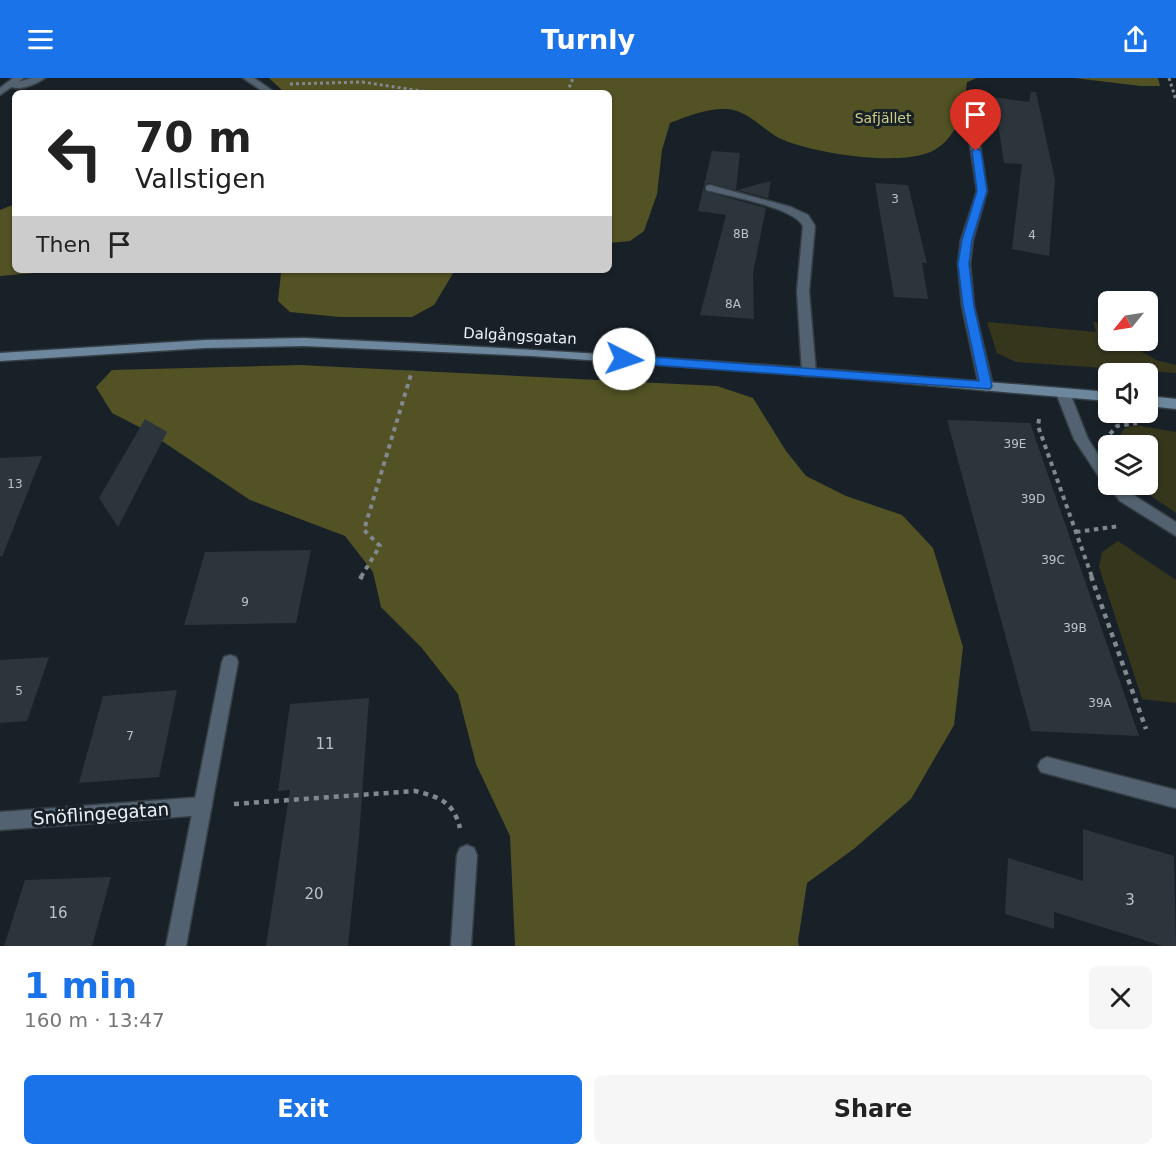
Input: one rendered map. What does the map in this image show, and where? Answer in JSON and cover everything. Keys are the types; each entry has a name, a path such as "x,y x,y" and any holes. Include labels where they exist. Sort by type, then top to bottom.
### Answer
{"street":[{"path":"0,92 16,82 22,85 40,78"},
{"path":"248,78 266,90"},
{"path":"973,132 982,191 967,240 964,264 968,306 986,386"},
{"path":"710,188 787,209 804,217 809,226 803,291 808,373"},
{"name":"Dalgångsgatan","path":"0,357 205,344 304,342 532,352 986,386 1098,397"},
{"path":"1063,393 1084,447 1098,466"},
{"path":"1158,402 1176,404"},
{"path":"1123,495 1176,530"},
{"path":"176,946 230,662"},
{"path":"1047,766 1176,799"},
{"name":"Snöflingegatan","path":"0,821 203,806"},
{"path":"461,946 467,855"}],"path":[{"path":"1168,78 1176,100"},
{"path":"272,90 307,81 413,87 424,90"},
{"path":"360,579 380,546 364,530 412,370"},
{"path":"1030,414 1050,427 1112,434 1117,426 1126,423 1146,424"},
{"path":"1039,419 1038,426 1146,729"},
{"path":"1076,532 1128,525"},
{"path":"203,806 415,791 442,798 458,820 467,855"}],"shaded area":[{"path":"987,322 1096,332 1093,322 1098,322 1098,351 1140,351 1156,360 1176,365 1176,373 1158,372 1158,363 1098,363 1098,368 1016,362 997,353"},
{"path":"1135,425 1176,432 1176,513 1150,495 1158,495 1158,435 1120,435 1124,429"},
{"path":"1118,541 1176,580 1176,703 1142,699 1099,567 1102,552"}],"green space":[{"name":"Safjället","path":"269,78 977,78 967,82 960,118 946,141 925,154 907,157 860,157 794,144 779,138 735,110 705,111 670,123 662,150 657,194 644,231 630,241 612,243 612,90 282,90"},
{"path":"1074,78 1158,78 1160,86 1141,86"},
{"path":"12,205 12,273 34,273 0,276 0,210"},
{"path":"281,273 453,273 434,305 412,317 339,317 290,312 278,301"},
{"path":"299,365 717,386 753,398 786,451 806,476 846,496 902,515 933,548 963,647 954,725 911,799 855,848 807,883 799,946 515,946 510,836 476,764 458,694 421,647 381,607 373,572 345,536 250,500 147,431 112,413 96,387 112,370"}],"building":[{"path":"1031,92 1036,92 1055,180 1049,256 1012,249 1022,164 1004,163 994,97 1029,102"},
{"path":"712,151 740,153 736,190 709,183 704,185"},
{"path":"771,181 768,198 737,190"},
{"path":"875,183 908,185 927,263 922,263 928,299 894,297"},
{"path":"704,185 704,191 766,208 753,273 754,319 700,315 726,215 698,211"},
{"path":"145,419 167,432 118,527 99,498"},
{"path":"947,420 1030,423 1139,736 1031,731"},
{"path":"42,456 2,557 0,556 0,458"},
{"path":"311,550 296,623 184,625 205,552"},
{"path":"49,657 27,721 0,723 0,660"},
{"path":"177,690 159,777 79,783 103,696"},
{"path":"369,698 359,838 348,946 266,946 290,790 278,791 290,704"},
{"path":"1083,829 1174,856 1176,946 1163,946 1054,912 1054,929 1005,914 1008,858 1083,881"},
{"path":"111,877 92,946 4,946 25,880"}],"route":[{"path":"624,359 986,386 968,306 964,264 967,240 982,191 976,151"}]}
